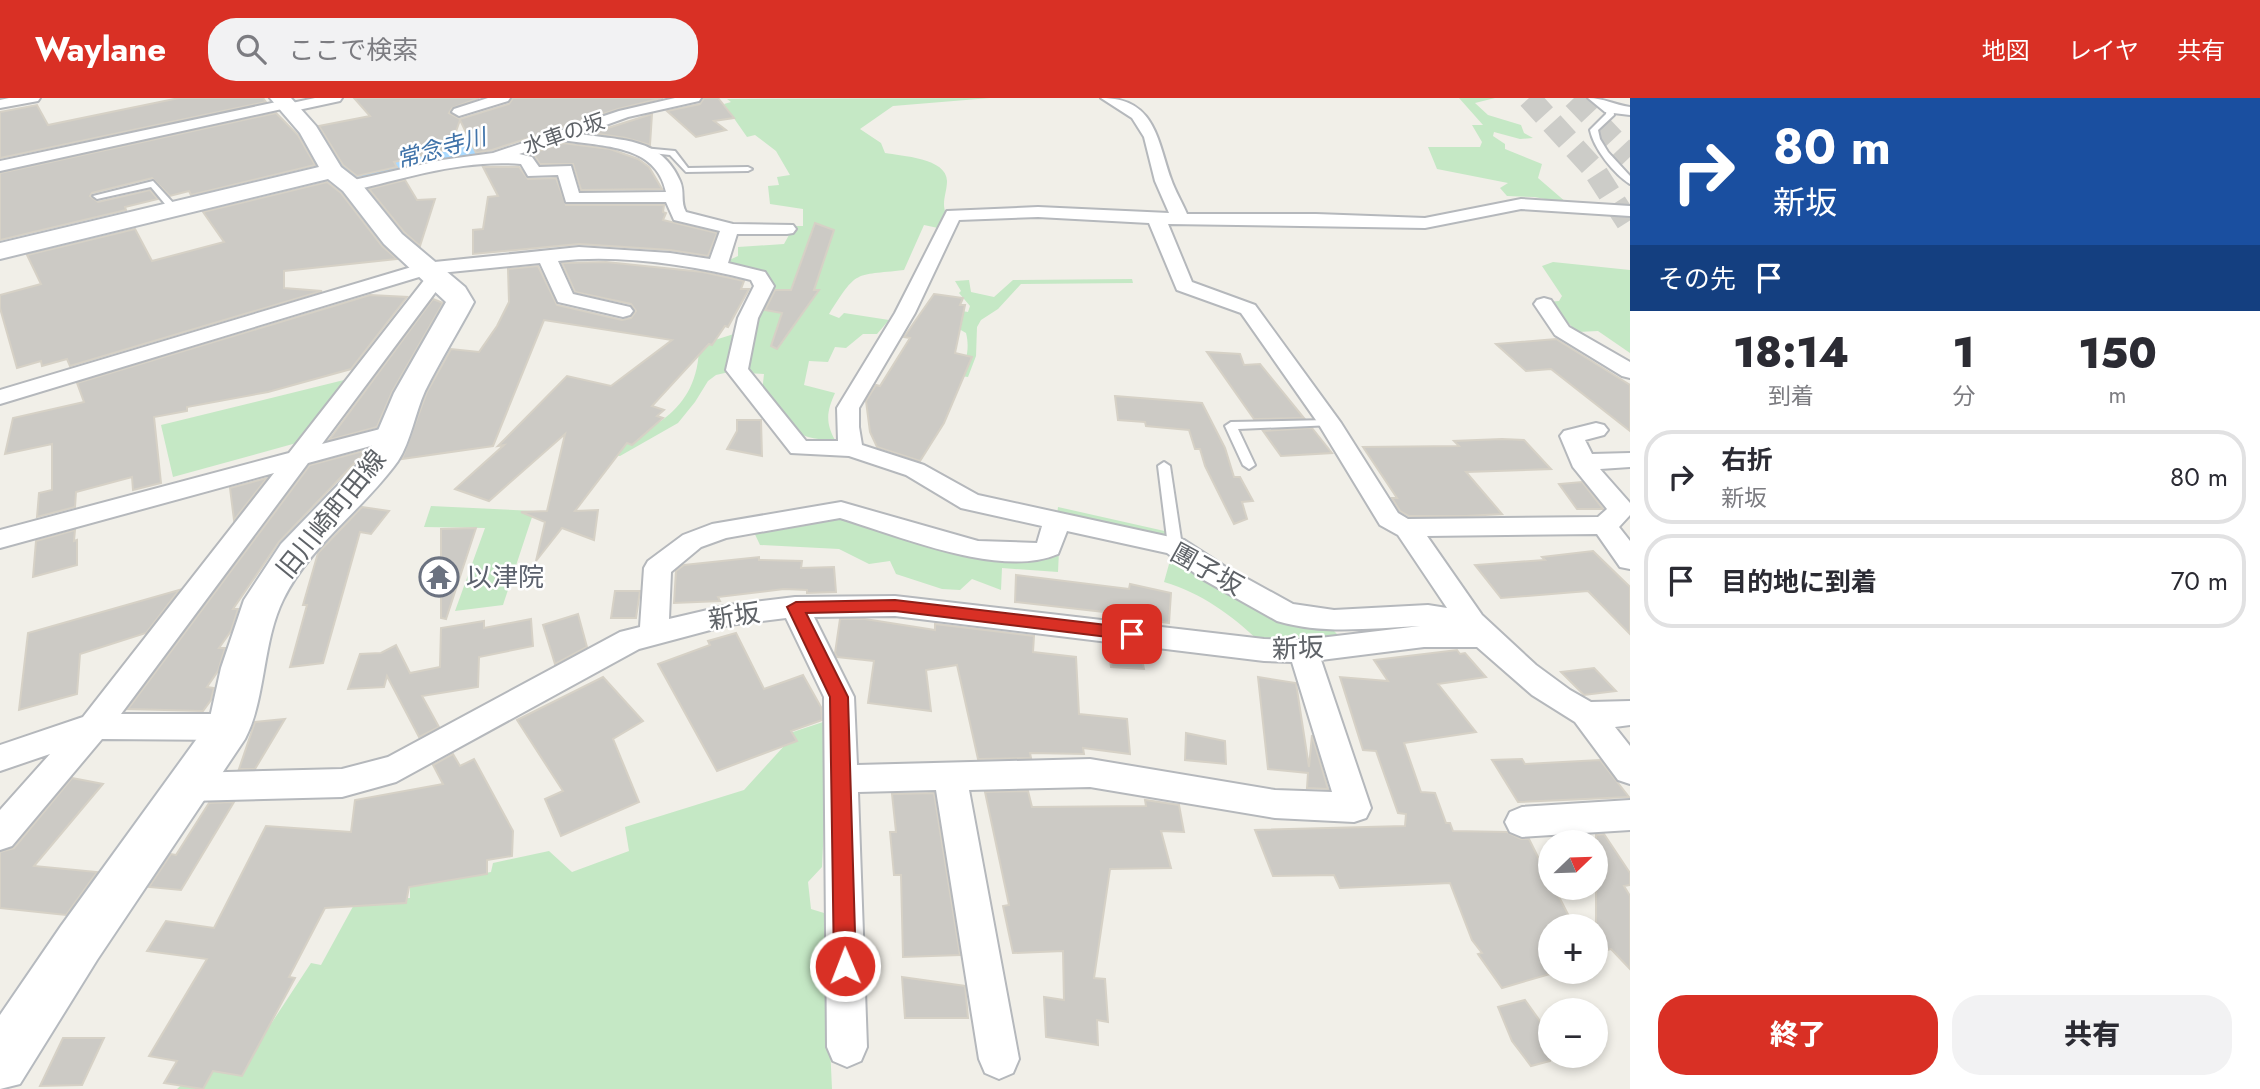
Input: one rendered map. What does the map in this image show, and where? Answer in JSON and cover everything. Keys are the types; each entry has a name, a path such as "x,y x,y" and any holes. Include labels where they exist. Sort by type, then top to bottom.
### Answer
{"main road":[{"name":"旧川崎町田線","path":"0,1064 79,943 230,727 242,668 263,600 294,553 368,478 384,456 409,393 460,302 455,293 393,239 285,103"},
{"path":"0,251 173,208 342,178"}],"street":[{"path":"0,104 33,98"},
{"path":"0,166 285,103 335,98"},
{"path":"459,112 503,98"},
{"name":"水車の坂","path":"342,178 496,157 624,114 694,98"},
{"path":"1108,98 1137,115 1152,137 1163,181 1181,219"},
{"path":"1595,98 1610,109 1630,111"},
{"path":"563,135 646,150 660,162 670,177 675,197 674,206 680,216 721,224 730,229 787,229"},
{"path":"496,157 526,160 534,173 565,169 572,198 675,197"},
{"path":"852,449 847,427 848,408 905,313 953,215 1038,212 1181,219 1316,219 1425,223 1521,204 1630,211"},
{"path":"1156,218 1184,286 1248,309 1329,423 1389,519 1407,528 1563,524 1605,526"},
{"path":"0,397 430,274 547,255 579,253 670,259 717,266 730,229"},
{"path":"547,255 565,298 623,310"},
{"name":"團子坂","path":"717,266 758,276 764,286 748,318 737,370 799,449 852,449 915,470 970,502 1056,523 1175,546 1214,573 1287,614 1334,620 1428,615 1477,629"},
{"path":"0,835 94,726 298,459 430,274"},
{"path":"1544,304 1562,331 1630,371"},
{"path":"1596,430 1572,436 1583,462 1620,509 1605,526"},
{"path":"0,539 393,433"},
{"path":"1583,462 1630,460"},
{"path":"654,632 658,568 692,541 721,530 841,510 978,550 1037,553 1049,548 1056,523"},
{"path":"1605,526 1630,559"},
{"path":"1407,528 1477,629 1544,688 1586,713 1630,770"},
{"name":"新坂","path":"188,787 342,783 396,768 630,640 729,615 796,607 895,606 1264,650 1303,651 1477,629"},
{"path":"796,607 839,697 847,1047"},
{"path":"840,779 1090,774 1275,804 1354,808 1303,651"},
{"path":"1586,713 1630,713"},
{"path":"0,758 94,726 230,727"},
{"path":"950,776 999,1059"},
{"path":"1522,822 1630,815"}],"lane":[{"path":"1610,109 1610,115 1594,130 1596,139 1630,181"},
{"path":"646,150 672,153 686,170 748,169"},
{"path":"97,196 153,184 173,208"},
{"path":"1249,465 1231,426 1329,423"},
{"path":"1164,466 1175,546"}],"green space":[{"path":"990,98 893,106 860,129 881,143 885,153 912,157 940,167 947,181 944,201 946,214 938,228 924,225 904,270 858,277 829,314 839,318 844,313 889,320 877,334 863,334 846,348 835,347 828,362 809,361 804,385 835,393 828,416 835,440 808,437 791,428 762,392 764,374 729,372 716,375 708,381 678,423 620,456 590,452 650,428 680,404 690,388 697,368 699,345 737,333 751,302 800,306 804,291 770,289 772,281 762,272 723,263 738,256 738,247 784,244 794,226 803,226 803,209 770,204 768,186 779,185 777,177 790,175 776,151 755,135 747,137 724,104 731,102 727,99"},
{"path":"1459,98 1495,98 1475,103 1488,115 1521,125 1524,133 1533,138 1520,139 1494,132 1493,136 1505,144 1505,149 1542,164 1538,178 1567,203 1534,197 1507,196 1500,188 1508,183 1437,169 1428,147 1480,147 1482,142 1472,125 1483,125"},
{"path":"1553,262 1630,270 1630,353 1598,331 1577,332 1548,302 1559,301 1562,296 1542,266"},
{"path":"1132,279 1133,283 1021,284 998,309 981,320 977,327 976,356 968,377 961,376 968,344 966,333 959,329 962,311 968,312 970,306 959,293 961,291 955,281 969,280 971,292 994,297 1013,280"},
{"path":"344,380 300,442 173,477 161,425"},
{"path":"431,506 534,511 503,605 455,611 485,528 424,527"},
{"path":"1058,507 1169,532 1169,539 1057,515"},
{"path":"838,512 1040,558 1059,551 1058,572 1002,568 1001,590 972,579 960,590 942,589 896,574 890,561 869,564 839,549 760,545 752,528"},
{"path":"1171,557 1333,630 1341,638 1298,643 1259,641 1215,606 1191,592 1164,582"},
{"path":"829,720 822,867 808,882 811,909 824,913 832,1089 177,1089 188,1079 221,1065 240,1071 311,963 321,965 356,901 410,898 410,886 491,872 493,863 549,851 572,872 629,851 625,827 744,790 785,745 781,736"}],"building":[{"path":"179,98 263,98 266,102 0,158 0,112 37,105 48,125"},
{"path":"354,98 479,98 452,108 449,113 460,119 509,104 513,98 663,98 618,109 476,153 460,120 450,149 394,162 397,167 357,176 343,165 319,126 370,116"},
{"path":"704,98 718,98 734,118 714,121 726,130 696,137 667,111 700,104"},
{"path":"276,113 298,135 315,165 191,195 189,191 170,196 152,178 92,193 90,196 98,202 150,190 158,199 125,207 126,210 0,240 0,173"},
{"path":"652,114 650,145 592,133"},
{"path":"563,143 610,149 638,159 649,167 662,189 581,190 573,164 540,164 534,155 529,154"},
{"path":"483,167 519,167 528,179 556,178 566,205 664,205 663,212 666,213 663,220 717,233 708,256 670,250 579,244 473,254 473,230 483,229 488,197 498,196"},
{"path":"405,180 417,200 435,199 420,246 404,232 369,189"},
{"path":"327,182 341,193 382,246 397,259 284,271 284,288 322,291 70,366 67,359 42,366 41,361 17,368 0,308 0,295 41,284 27,255 135,229 152,261 224,242 203,212"},
{"path":"815,223 834,230 814,290 819,290 777,349 771,346 782,313 765,310 775,290 791,290"},
{"path":"606,262 703,272 744,281 741,289 749,289 728,327 725,326 712,345 709,344 652,406 664,410 657,416 663,418 632,445 627,443 575,511 598,510 594,540 562,528 536,561 545,522 521,512 547,511 565,434 489,501 455,489 504,445 498,446 567,376 611,386 672,340 544,320 493,446 402,459 427,392 451,349 479,352 497,326 509,302 508,269 538,266 557,305 622,320 631,318 636,311 631,304 575,292 562,263"},
{"path":"934,294 963,298 960,305 965,305 955,353 972,357 944,423 920,461 877,447 870,432 866,401 876,385 880,386 910,338 904,337"},
{"path":"370,295 407,297 351,369 268,392 187,407 187,411 154,417 161,483 133,490 132,477 76,492 75,507 37,517 39,493 52,490 52,444 5,454 13,418 84,402 77,383"},
{"path":"433,299 443,303 392,392 377,427 329,440"},
{"path":"1556,339 1630,385 1630,431 1551,369 1526,371 1496,344"},
{"path":"1207,352 1240,354 1244,365 1260,364 1304,418 1254,419"},
{"path":"1115,396 1202,403 1225,448 1234,477 1240,477 1253,501 1242,502 1247,519 1234,524 1205,466 1200,449 1195,449 1189,430 1118,420"},
{"path":"737,420 761,420 762,456 727,449 737,431"},
{"path":"1312,428 1332,453 1281,456 1263,431"},
{"path":"1524,440 1551,469 1466,472 1502,514 1409,516 1400,511 1392,498 1397,498 1363,447 1459,446 1454,441"},
{"path":"367,450 279,542 233,609 238,609 231,631 219,648 225,648 218,671 207,687 214,688 211,700 203,711 128,709 310,465"},
{"path":"267,478 234,520 230,488"},
{"path":"1582,482 1603,509 1577,509 1559,484"},
{"path":"362,507 389,511 371,534 360,532 323,663 290,667 307,605 303,605 318,553"},
{"path":"476,528 446,619 441,618 441,529"},
{"path":"75,530 77,565 33,577 36,541"},
{"path":"1593,551 1630,587 1630,634 1588,591 1501,598 1475,565 1545,560 1542,557"},
{"path":"759,557 759,560 802,561 801,568 834,567 836,592 807,593 807,590 784,589 718,597 720,601 674,603 676,571 684,565"},
{"path":"1016,575 1129,589 1130,584 1171,593 1169,623 1135,618 1136,621 1105,618 1104,612 1015,602"},
{"path":"179,590 146,633 80,654 77,694 19,710 28,633"},
{"path":"615,591 640,591 636,618 611,618"},
{"path":"578,614 587,647 555,664 543,625"},
{"path":"531,619 533,646 479,657 478,687 422,696 439,727 419,737 387,676 384,687 348,689 360,654 381,653 396,645 410,673 440,667 441,628 484,621 484,628"},
{"path":"840,619 865,619 935,630 935,624 1034,636 1033,652 1076,657 1079,714 1127,719 1130,754 1083,748 1084,754 1030,753 1031,758 978,759 957,665 926,670 931,711 868,703 874,661 837,657 835,653"},
{"path":"736,633 764,689 803,675 821,707 822,720 791,731 797,741 717,771 658,664 710,645 708,641"},
{"path":"1108,645 1140,649 1144,669 1111,667"},
{"path":"1457,650 1460,654 1465,653 1486,677 1438,684 1476,732 1404,743 1421,792 1435,793 1446,823 1450,823 1453,831 1507,832 1521,839 1529,839 1538,857 1538,900 1561,900 1568,914 1538,914 1538,978 1502,988 1478,954 1482,953 1472,940 1450,883 1340,888 1334,875 1273,876 1255,830 1405,826 1406,814 1398,813 1376,751 1363,750 1340,677 1388,681 1374,660"},
{"path":"1594,668 1616,691 1584,695 1561,672"},
{"path":"603,677 643,721 613,739 639,802 561,836 545,799 563,791 517,720"},
{"path":"1258,677 1296,683 1309,767 1312,735 1328,789 1307,788 1308,773 1268,769"},
{"path":"285,719 255,769 239,769 255,722"},
{"path":"1186,733 1225,741 1226,764 1185,760"},
{"path":"453,754 460,766 474,759 513,831 512,856 487,860 487,874 409,887 406,903 325,908 289,977 295,978 242,1076 213,1071 203,1089 164,1083 177,1061 149,1056 207,959 147,951 166,921 214,928 266,826 351,832 355,800 443,784 433,765"},
{"path":"1522,759 1525,764 1600,760 1629,797 1518,802 1492,760"},
{"path":"72,778 103,784 34,866 97,872 66,915 0,908 0,852 14,848"},
{"path":"1028,791 1032,807 1146,806 1145,800 1179,805 1184,832 1161,831 1171,868 1110,869 1094,978 1105,979 1108,1022 1097,1020 1098,1045 1046,1037 1044,997 1064,1000 1063,951 1013,953 1003,906 1009,905 985,792"},
{"path":"934,793 960,955 903,957 901,875 894,875 890,832 896,832 892,794"},
{"path":"234,802 181,890 149,887 171,854 176,855 209,803"},
{"path":"1608,840 1630,873 1630,885 1624,886 1630,896 1630,969 1611,949 1608,950 1608,914 1596,914 1596,900 1608,900"},
{"path":"902,977 965,986 968,1018 905,1018"},
{"path":"1525,1000 1538,1018 1538,1064 1531,1066 1512,1041 1498,1007"},
{"path":"63,1038 104,1038 82,1085 40,1086"}],"waterway":[{"name":"常念寺川","path":"347,167 401,162 455,151 488,138 546,105 570,98"}],"tunnel":[{"path":"1529,98 1593,168 1630,226"},
{"path":"1574,98 1630,157"}],"place":[{"name":"以津院","path":"439,577"}],"route":[{"path":"845,966 839,697 796,607 895,606 1132,634"}]}
